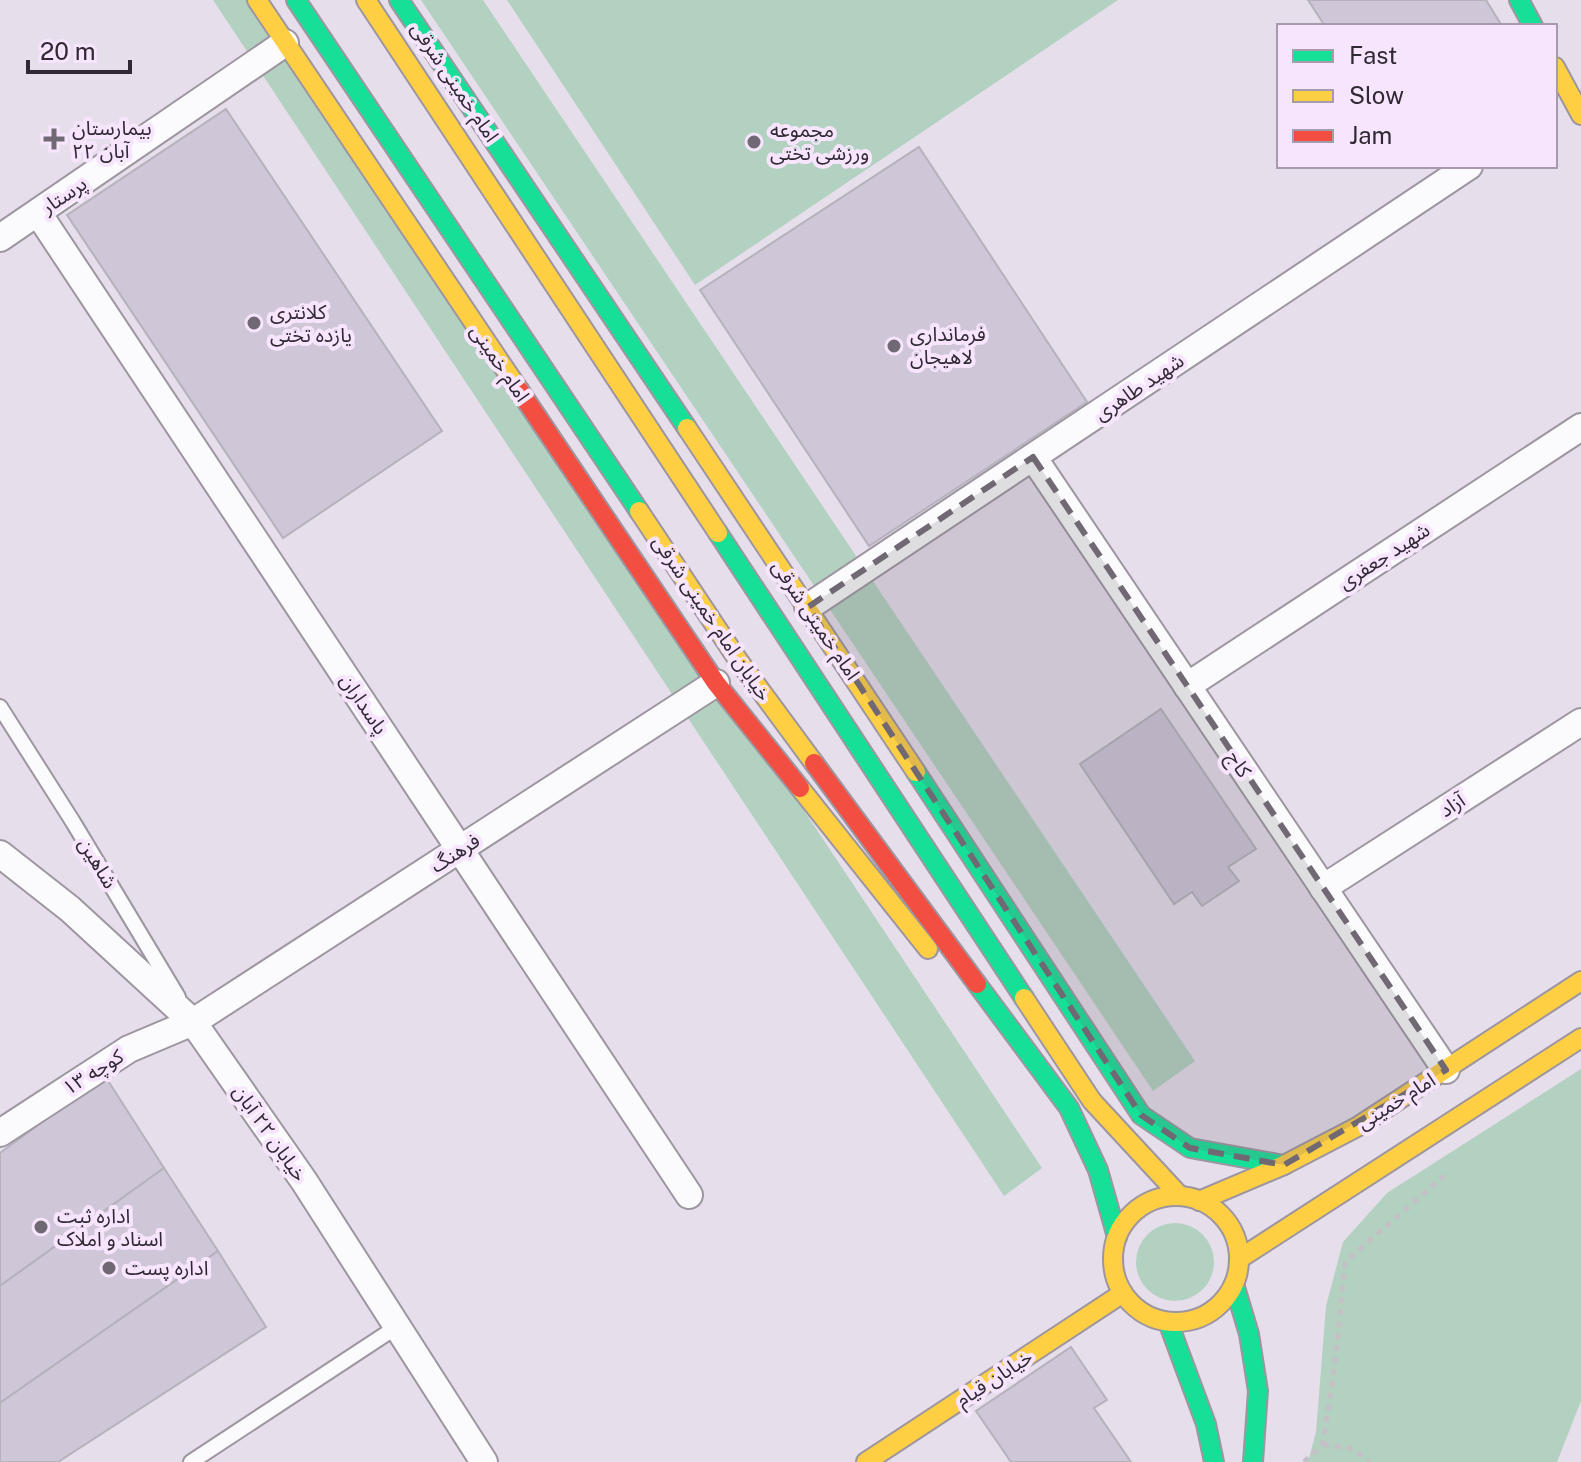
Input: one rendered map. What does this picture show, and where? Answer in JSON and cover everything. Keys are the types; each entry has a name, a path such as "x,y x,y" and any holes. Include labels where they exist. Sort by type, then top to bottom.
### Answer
{"main road":[{"path":"257,0 285,43"},
{"name":"خیابان امام خمینی شرقی","path":"296,0 738,660 1069,1108 1098,1170 1117,1237"},
{"path":"366,0 1092,1101 1180,1196"},
{"name":"امام خمینی شرقی","path":"399,0 808,607 1141,1115 1190,1148 1284,1165"},
{"path":"1519,0 1532,24"},
{"name":"امام خمینی","path":"285,43 716,683"},
{"path":"1557,73 1569,107"},
{"path":"716,683 1030,1078 1098,1170"},
{"name":"امام خمینی","path":"1199,1201 1284,1165 1357,1127 1581,981"},
{"path":"1239,1259 1581,1038"},
{"path":"1180,1196 1199,1201 1220,1215 1234,1235 1239,1259 1234,1284 1218,1306 1207,1314 1194,1320 1168,1322 1143,1312 1123,1293 1115,1275 1113,1256 1117,1237 1127,1220 1142,1206 1160,1198 1180,1196"},
{"path":"1234,1284 1249,1334 1258,1391 1253,1462"},
{"name":"خیابان قیام","path":"866,1462 1123,1293"},
{"path":"1168,1322 1202,1413 1214,1462"}],"street":[{"name":"پرستار","path":"0,238 285,43"},
{"name":"شهید طاهری","path":"808,607 1466,168"},
{"name":"پاسداران","path":"38,213 689,1195"},
{"name":"شهید جعفری","path":"1187,686 1581,427"},
{"name":"کاج","path":"1033,457 1446,1070"},
{"name":"فرهنگ","path":"193,1022 716,683"},
{"name":"آزاد","path":"1323,888 1581,722"},
{"name":"خیابان ۲۲ آبان","path":"0,854 70,909 193,1022 304,1181 484,1462"},
{"name":"کوچه ۱۳","path":"0,1133 129,1049 193,1022"}],"lane":[{"name":"شاهین","path":"0,707 193,1022"},
{"path":"191,1462 398,1326"}],"path":[{"path":"1304,1462 1323,1444 1345,1262 1450,1172"},
{"path":"1323,1444 1353,1449 1369,1462"}],"highlighted area":[{"path":"1033,457 1446,1070 1284,1165 1190,1148 1141,1115 808,607"}],"green space":[{"path":"213,0 264,0 1042,1168 1004,1196"},
{"path":"421,0 483,0 1195,1061 1153,1091"},
{"name":"مجموعه ورزشی تختی","path":"507,0 1118,0 695,285"},
{"path":"1581,1069 1581,1401 1557,1462 1308,1462 1316,1432 1326,1306 1343,1242 1387,1193"},
{"path":"1167,1223 1183,1223 1197,1229 1208,1240 1214,1262 1208,1284 1197,1295 1183,1301 1167,1301 1153,1295 1142,1284 1136,1270 1136,1254 1142,1240 1153,1229"}],"building":[{"path":"1308,0 1486,0 1501,24 1324,24"},
{"name":"کلانتری یازده تختی","path":"226,109 442,431 283,538 67,215"},
{"name":"فرمانداری لاهیجان","path":"919,147 1087,402 869,546 700,290"},
{"path":"1161,709 1256,849 1228,867 1239,881 1202,906 1192,892 1174,904 1080,764"},
{"name":"اداره ثبت اسناد و املاک","path":"105,1076 164,1168 0,1286 0,1153"},
{"name":"اداره پست","path":"164,1168 218,1251 0,1403 0,1286"},
{"path":"218,1251 266,1327 58,1462 0,1462 0,1403"},
{"path":"1071,1347 1107,1400 1094,1408 1131,1462 1011,1462 976,1411"}],"traffic: fast":[{"path":"296,0 639,511"},
{"path":"399,0 687,428"},
{"path":"1519,0 1532,24"},
{"path":"718,533 1024,998"},
{"path":"916,772 1141,1115 1190,1148 1284,1165"},
{"path":"977,984 1069,1108 1098,1170 1117,1237"},
{"path":"1234,1284 1249,1334 1258,1391 1253,1462"},
{"path":"1168,1322 1206,1424 1214,1462"}],"traffic: slow":[{"path":"257,0 519,390"},
{"path":"366,0 718,533"},
{"path":"1557,71 1581,115"},
{"path":"687,428 916,772"},
{"path":"639,511 738,660 814,763"},
{"path":"800,788 928,949"},
{"path":"1199,1201 1284,1165 1357,1127 1581,981"},
{"path":"1024,998 1092,1101 1180,1196"},
{"path":"1239,1259 1581,1038"},
{"path":"1176,1196 1200,1201 1220,1215 1234,1235 1239,1259 1234,1283 1220,1303 1200,1317 1176,1322 1152,1317 1132,1303 1118,1283 1113,1259 1118,1235 1132,1215 1152,1201 1176,1196"},
{"path":"866,1462 1123,1293"}],"traffic: jam":[{"path":"519,390 716,683 800,788"},
{"path":"814,763 977,984"}],"place":[{"name":"بیمارستان ۲۲ آبان","path":"54,139"},
{"name":"مجموعه ورزشی تختی","path":"754,142"},
{"name":"کلانتری یازده تختی","path":"254,323"},
{"name":"فرمانداری لاهیجان","path":"894,346"},
{"name":"اداره ثبت اسناد و املاک","path":"41,1227"},
{"name":"اداره پست","path":"109,1268"}]}
